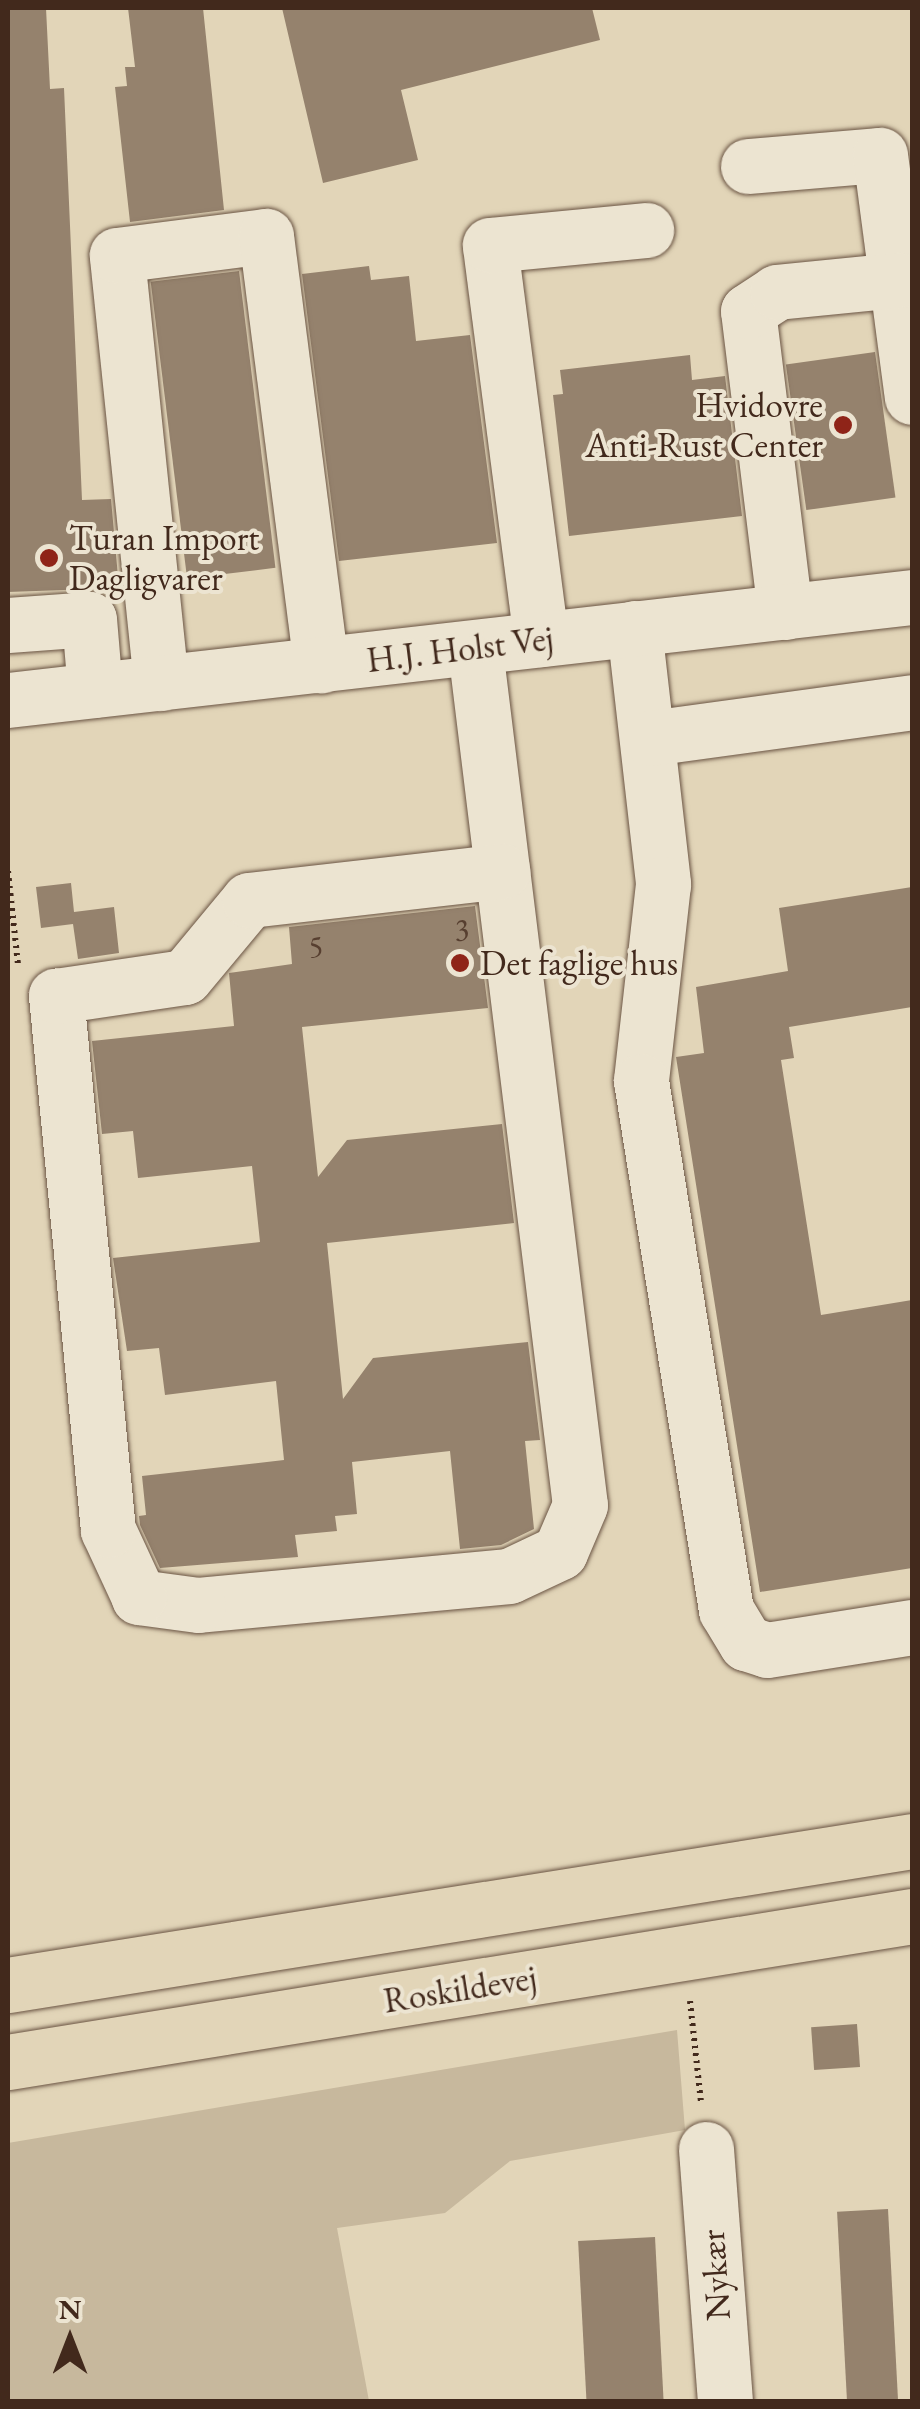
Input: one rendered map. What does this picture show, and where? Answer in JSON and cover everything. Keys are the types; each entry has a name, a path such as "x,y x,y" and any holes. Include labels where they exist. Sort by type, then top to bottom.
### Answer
{"main road":[{"path":"8,1985 912,1841"},
{"name":"Roskildevej","path":"8,2062 912,1916"}],"street":[{"path":"748,166 880,155 912,397"},
{"path":"541,640 490,245 646,230"},
{"path":"161,683 117,255 266,236 321,665"},
{"path":"785,612 748,311 776,292 898,280"},
{"name":"H.J. Holst Vej","path":"8,700 912,597"},
{"path":"8,625 89,619 95,690"},
{"path":"634,628 650,738 663,884 641,1080 726,1610 746,1643 767,1650 912,1627"},
{"path":"476,649 580,1505 560,1552 510,1576 198,1605 138,1597 108,1530 56,996 185,977 249,900 502,870"},
{"path":"650,738 912,702"},
{"name":"Nykær","path":"706,2149 725,2402"}],"path":[{"path":"8,871 18,971 56,996"},
{"path":"684,1953 706,2149"}],"shaded area":[{"path":"677,2030 685,2130 510,2161 445,2213 337,2228 369,2401 8,2401 8,2143"}],"building":[{"path":"8,8 46,8 50,89 64,88 82,500 111,499 119,588 8,592"},
{"path":"128,8 203,8 224,210 130,222 115,87 127,86 125,67 135,67"},
{"path":"282,8 592,8 600,40 401,90 418,160 323,183"},
{"path":"369,266 371,280 409,276 416,341 470,335 497,543 339,561 302,274"},
{"path":"239,271 275,568 187,579 151,282"},
{"path":"875,352 895,498 806,510 786,365"},
{"path":"690,355 692,380 725,376 742,516 569,536 553,395 563,394 560,370"},
{"path":"71,883 74,912 114,907 119,953 78,959 73,924 41,928 36,887"},
{"path":"912,887 912,1007 789,1027 794,1058 781,1060 821,1315 912,1300 912,1568 760,1592 676,1057 704,1053 696,987 788,971 779,908"},
{"path":"475,906 488,1008 302,1027 318,1177 347,1140 502,1124 514,1223 327,1243 343,1399 373,1358 528,1342 540,1440 525,1441 534,1529 501,1545 460,1549 450,1451 352,1462 357,1514 335,1516 337,1531 295,1535 298,1557 160,1568 140,1525 139,1516 146,1515 142,1476 284,1460 276,1381 165,1395 159,1348 127,1351 113,1258 260,1242 252,1166 138,1178 133,1131 102,1134 92,1041 234,1026 229,973 292,964 289,927"},
{"path":"857,2024 860,2067 814,2070 811,2027"},
{"path":"888,2209 898,2402 847,2402 837,2212"},
{"path":"655,2237 664,2402 587,2402 578,2241"}],"place":[{"name":"Hvidovre Anti-Rust Center","path":"843,425"},
{"name":"Turan Import Dagligvarer","path":"49,558"},
{"name":"Det faglige hus","path":"460,963"}]}
